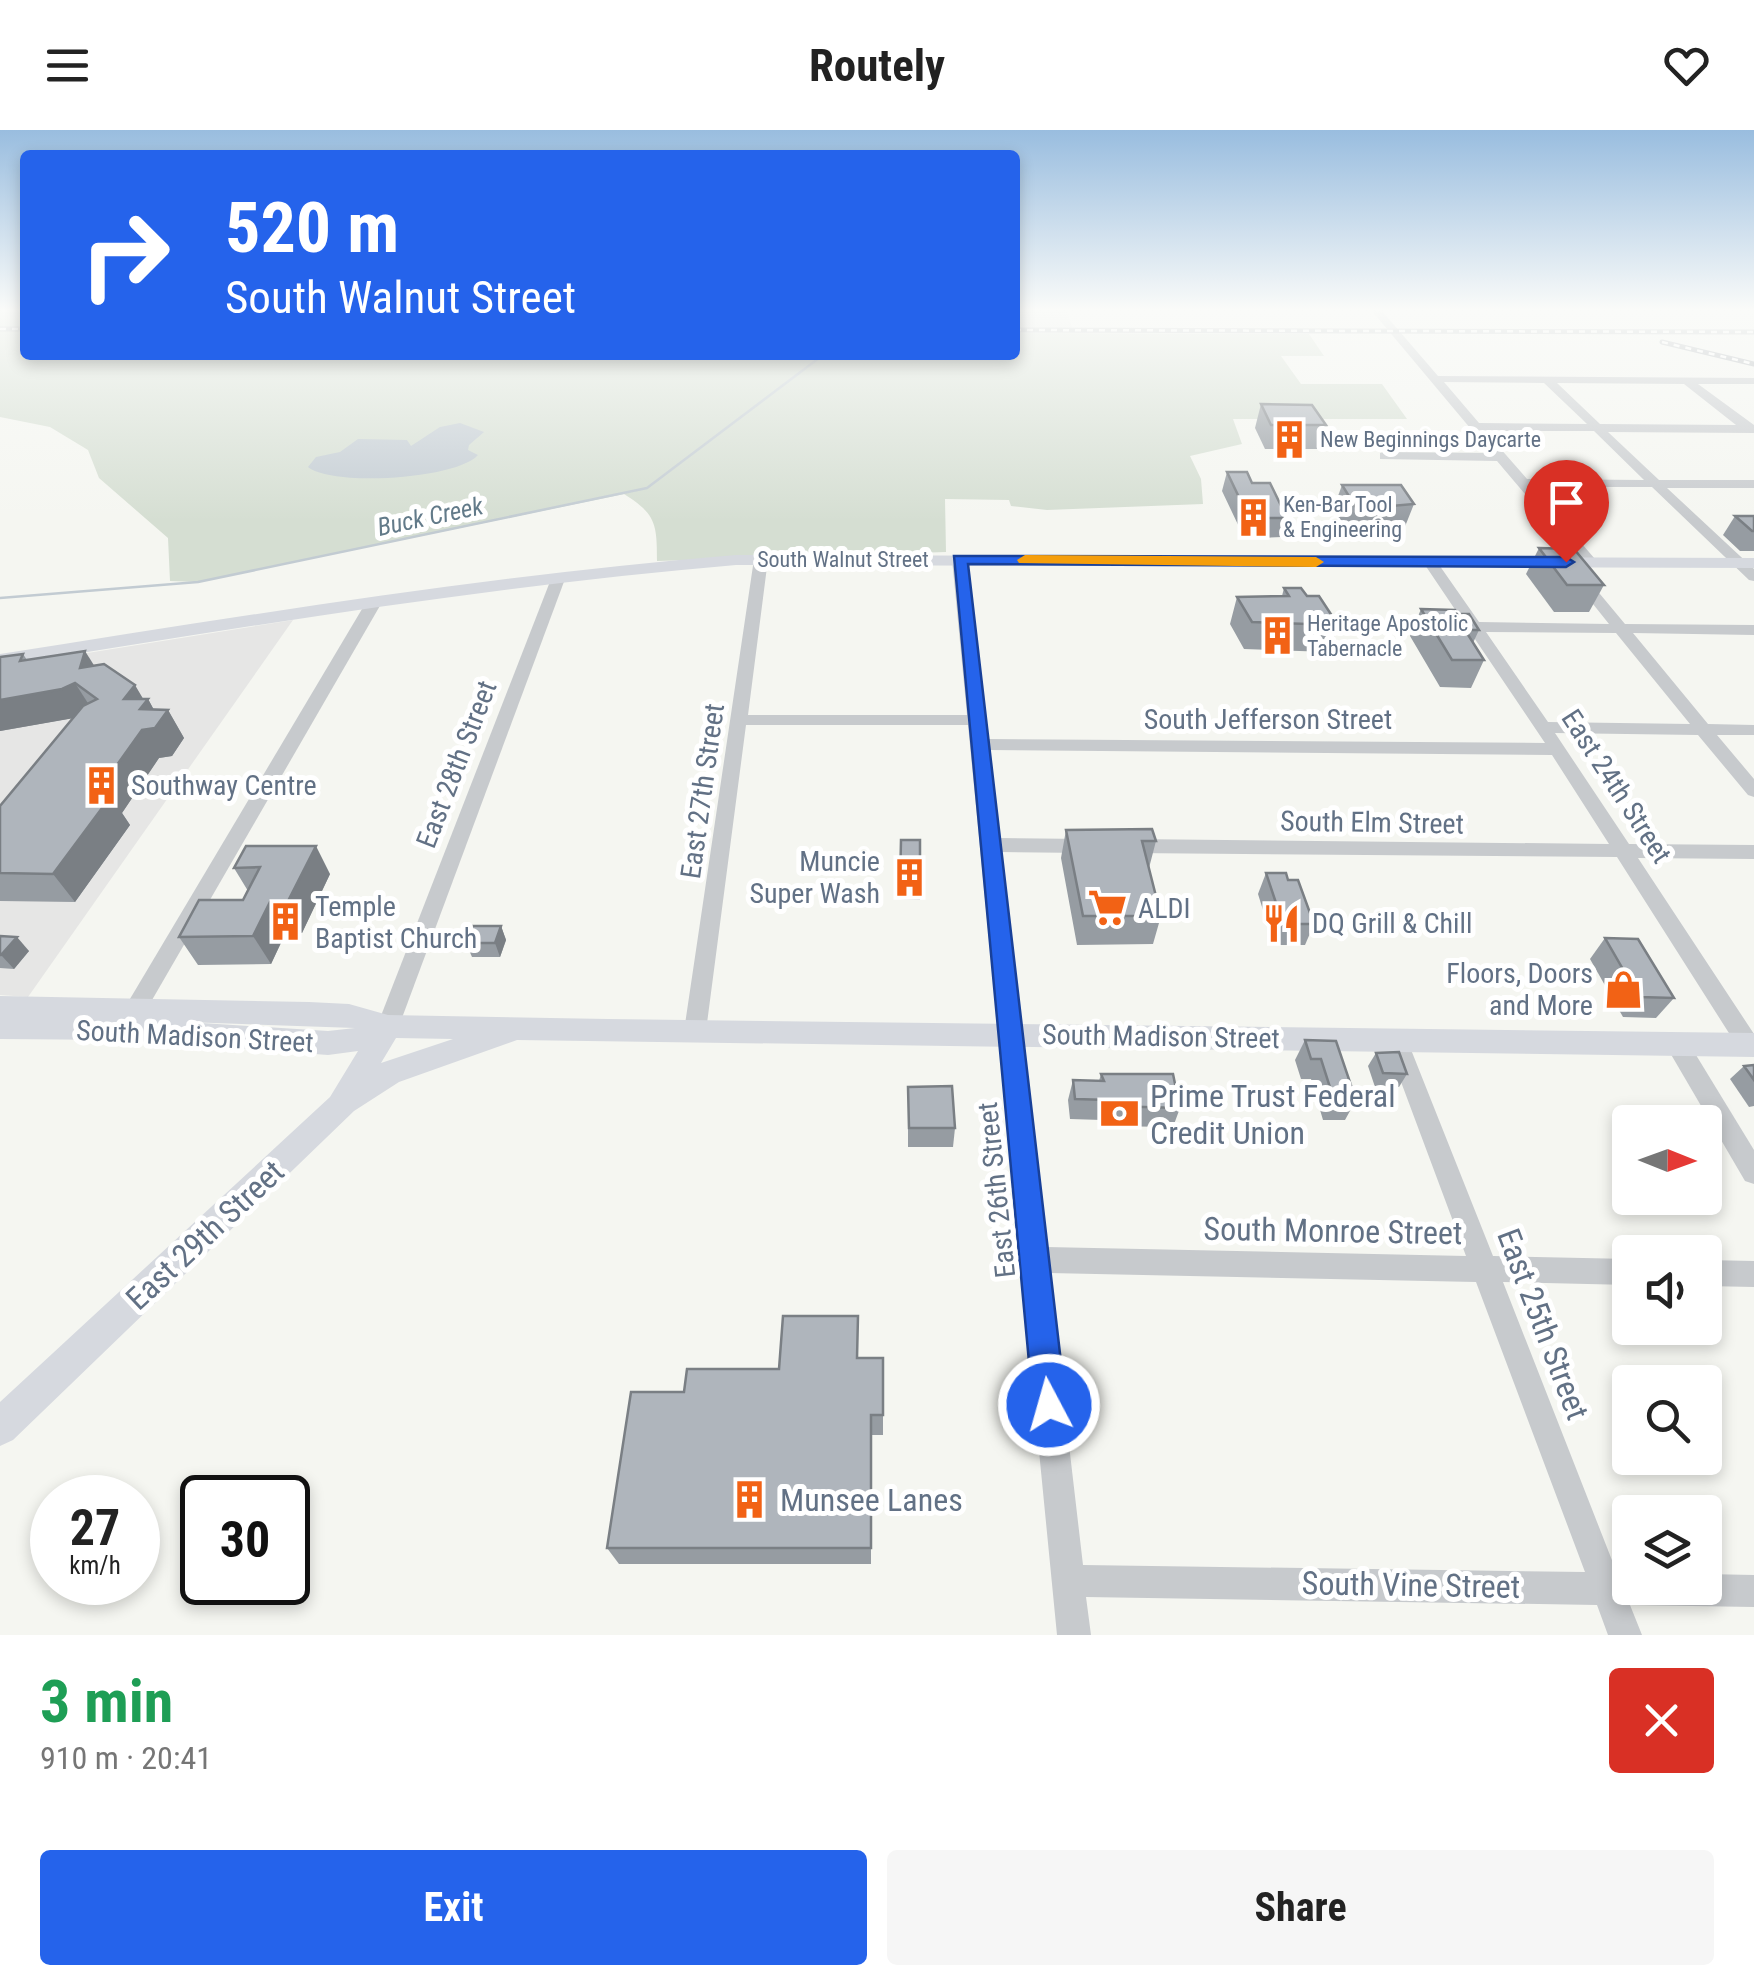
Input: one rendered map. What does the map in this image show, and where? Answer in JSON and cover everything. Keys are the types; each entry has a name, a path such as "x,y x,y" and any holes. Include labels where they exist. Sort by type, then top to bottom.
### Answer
{"main road":[{"name":"South Walnut Street","path":"0,660 558,579 674,564 761,559 1747,562"},
{"name":"South Madison Street","path":"0,1007 328,1043 356,1040 388,1026 1752,1046"},
{"name":"South Madison Street","path":"0,1028 129,1020"},
{"name":"East 29th Street","path":"0,1428 341,1106 388,1026"},
{"path":"341,1106 389,1073 492,1040 515,1028"}],"street":[{"path":"1436,381 1590,562"},
{"path":"1548,381 1747,562 1754,577"},
{"path":"1689,381 1752,431"},
{"path":"1476,428 1752,431"},
{"path":"1384,456 1502,457"},
{"path":"1524,483 1754,484"},
{"name":"East 27th Street","path":"695,1031 761,559"},
{"name":"East 26th Street","path":"959,559 1074,1635"},
{"name":"East 24th Street","path":"1430,562 1752,1046"},
{"path":"1566,562 1754,791"},
{"name":"East 28th Street","path":"388,1026 558,579"},
{"path":"129,1020 374,604"},
{"path":"1473,627 1754,630"},
{"path":"739,720 976,720"},
{"path":"1543,727 1754,730"},
{"name":"South Jefferson Street","path":"979,744 1557,749"},
{"name":"South Elm Street","path":"990,844 1754,852"},
{"name":"East 25th Street","path":"1396,1039 1625,1635"},
{"path":"1677,1044 1754,1173"},
{"name":"South Monroe Street","path":"1034,1260 1612,1272"},
{"path":"1722,1273 1754,1274"},
{"name":"South Vine Street","path":"1068,1580 1754,1591"}],"shaded area":[{"path":"0,381 1299,381 1382,384 1407,419 1233,419 1242,444 1190,456 1201,479 1203,504 1047,510 1011,506 1009,500 945,499 946,552 657,561 649,514 624,494 198,582 170,581 168,538 99,478 88,450 50,427 0,417"},
{"path":"460,423 484,432 469,445 468,450 478,455 446,470 367,478 342,477 308,467 316,457 340,452 358,439 407,440 411,446 440,427"},
{"path":"293,620 28,997 0,995 0,667"}],"building":[{"path":"1261,404 1312,405 1326,425 1271,425"},
{"path":"1227,472 1247,472 1252,483 1270,483 1287,518 1266,518 1263,512 1246,512"},
{"path":"1342,485 1401,485 1414,504 1357,509"},
{"path":"1735,516 1754,516 1754,531 1752,531"},
{"path":"1539,548 1574,549 1604,585 1567,585"},
{"path":"1284,588 1301,588 1307,596 1319,596 1338,625 1252,622 1237,597 1289,596"},
{"path":"1421,609 1469,614 1479,630 1465,630 1484,660 1452,660"},
{"path":"85,651 80,668 104,664 135,685 124,699 148,699 140,709 168,710 155,728 142,730 94,797 111,796 53,874 0,873 0,806 83,706 97,699 75,683 0,700 0,657 23,654 20,661"},
{"path":"1152,829 1156,841 1142,841 1161,916 1083,916 1066,830"},
{"name":"Muncie Super Wash","path":"901,840 920,840 920,886 900,885"},
{"path":"246,846 316,846 286,905 270,902 253,936 179,937 199,900 243,900 260,867 234,868"},
{"path":"1266,873 1286,873 1288,880 1298,880 1314,924 1283,924"},
{"path":"472,926 501,926 495,943 466,943"},
{"path":"0,936 17,937 1,955 0,955"},
{"path":"1605,938 1638,939 1674,998 1639,997"},
{"path":"1305,1040 1336,1041 1356,1100 1334,1100 1321,1059 1311,1059"},
{"path":"1399,1052 1407,1074 1383,1073 1376,1053"},
{"path":"1754,1065 1754,1080 1744,1066"},
{"path":"1101,1074 1173,1074 1180,1108 1108,1106 1108,1100 1075,1099 1073,1080 1104,1081"},
{"path":"952,1086 955,1128 909,1128 908,1087"},
{"name":"Munsee Lanes","path":"783,1316 858,1316 857,1358 883,1358 883,1415 871,1415 871,1548 607,1548 631,1392 684,1392 687,1369 779,1369"}],"waterway":[{"name":"Buck Creek","path":"0,598 198,582 647,488 788,381"}],"slow traffic":[{"path":"1025,560 1316,562"}],"place":[{"name":"New Beginnings Daycarte","path":"1290,439"},
{"name":"Ken-Bar Tool & Engineering","path":"1253,517"},
{"name":"Heritage Apostolic Tabernacle","path":"1277,636"},
{"name":"Southway Centre","path":"101,785"},
{"name":"Muncie Super Wash","path":"910,877"},
{"name":"ALDI","path":"1108,908"},
{"name":"Temple Baptist Church","path":"285,922"},
{"name":"DQ Grill & Chill","path":"1282,923"},
{"name":"Floors, Doors and More","path":"1623,989"},
{"name":"Prime Trust Federal Credit Union","path":"1120,1114"},
{"name":"Munsee Lanes","path":"750,1500"}],"route":[{"path":"1049,1405 959,559 1566,562"}]}
